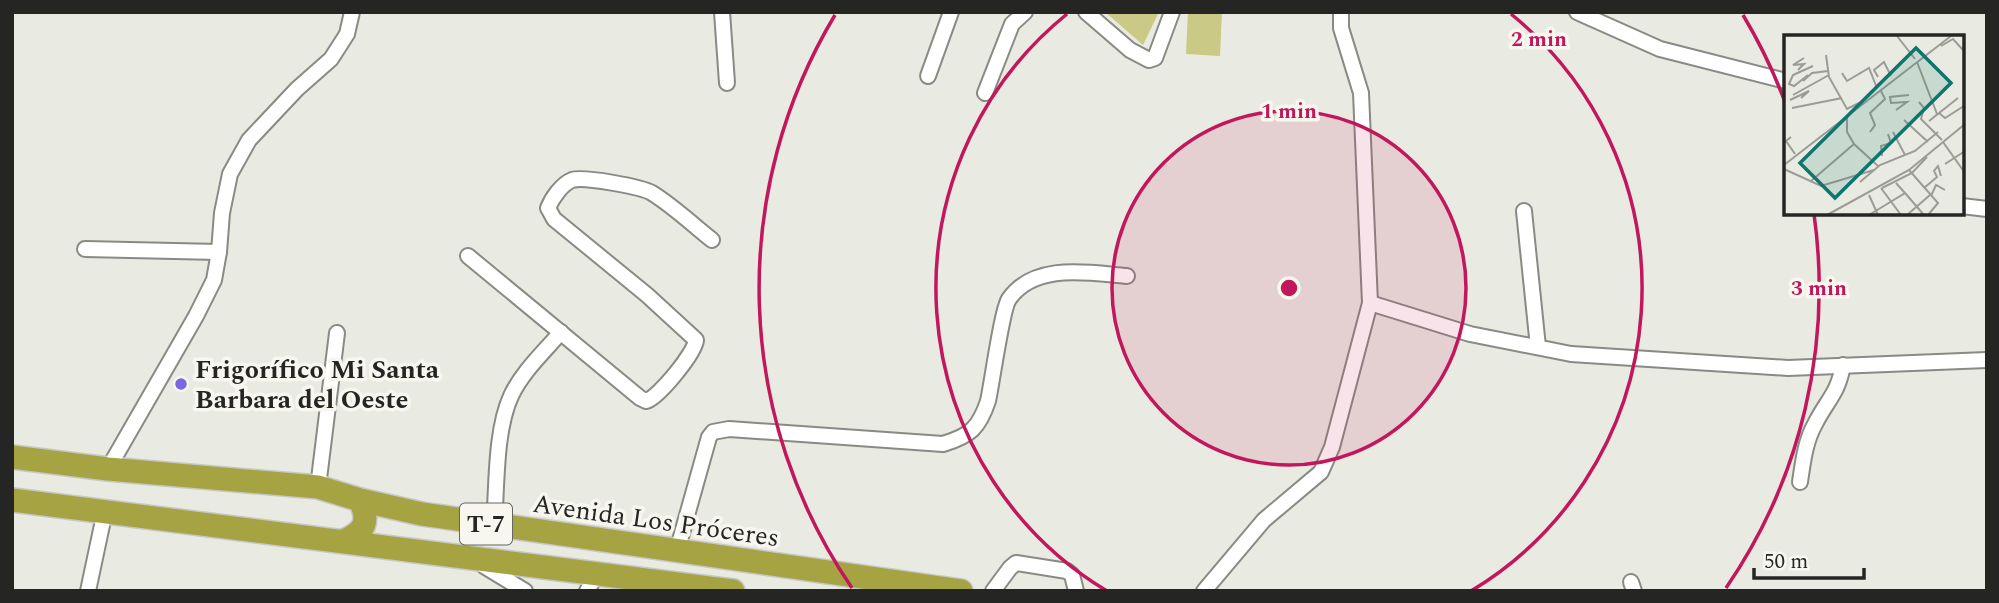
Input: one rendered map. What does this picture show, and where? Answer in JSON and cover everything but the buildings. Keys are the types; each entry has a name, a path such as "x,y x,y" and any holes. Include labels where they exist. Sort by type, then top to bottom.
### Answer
{"highway":[{"name":"Avenida Los Próceres","path":"12,457 108,469 318,487 422,514 961,591"},
{"path":"344,541 363,527 365,514 360,499"},
{"name":"T-7","path":"12,500 475,557 592,583 733,591"}],"street":[{"path":"108,469 196,317 214,280 230,174 249,140 297,89 331,59 347,34 352,12"},
{"path":"722,12 727,83"},
{"path":"928,76 951,12"},
{"path":"985,93 1012,24 1024,12"},
{"path":"1086,12 1129,50 1149,60 1155,58 1160,48 1172,12"},
{"path":"1204,591 1264,520 1321,472 1332,447 1370,303 1362,93 1340,28 1342,12"},
{"path":"1577,12 1660,49 1784,80"},
{"path":"468,256 646,401 653,398 696,345 692,334 551,217 548,208 550,203 570,181 581,179 643,188 660,198 712,240"},
{"path":"1964,206 1987,209"},
{"path":"1524,211 1538,347"},
{"path":"85,249 219,252"},
{"path":"677,551 709,437 713,432 729,429 943,444 963,438 983,417 1007,301 1020,288 1034,279 1055,273 1127,276"},
{"path":"1370,303 1470,334 1571,354 1788,368 1987,360"},
{"path":"318,487 337,332"},
{"path":"494,525 500,446 510,398 532,365 561,332"},
{"path":"1800,482 1807,442 1815,422 1837,390 1843,366"},
{"path":"88,591 105,511"},
{"path":"475,557 484,566 525,591"},
{"path":"993,591 1016,564 1067,571 1072,575 1076,591"}],"shaded area":[{"path":"1105,12 1159,12 1143,45"},
{"path":"1188,12 1222,12 1220,56 1186,54"}],"place":[{"name":"Frigorífico Mi Santa Barbara del Oeste","path":"181,384"}]}
